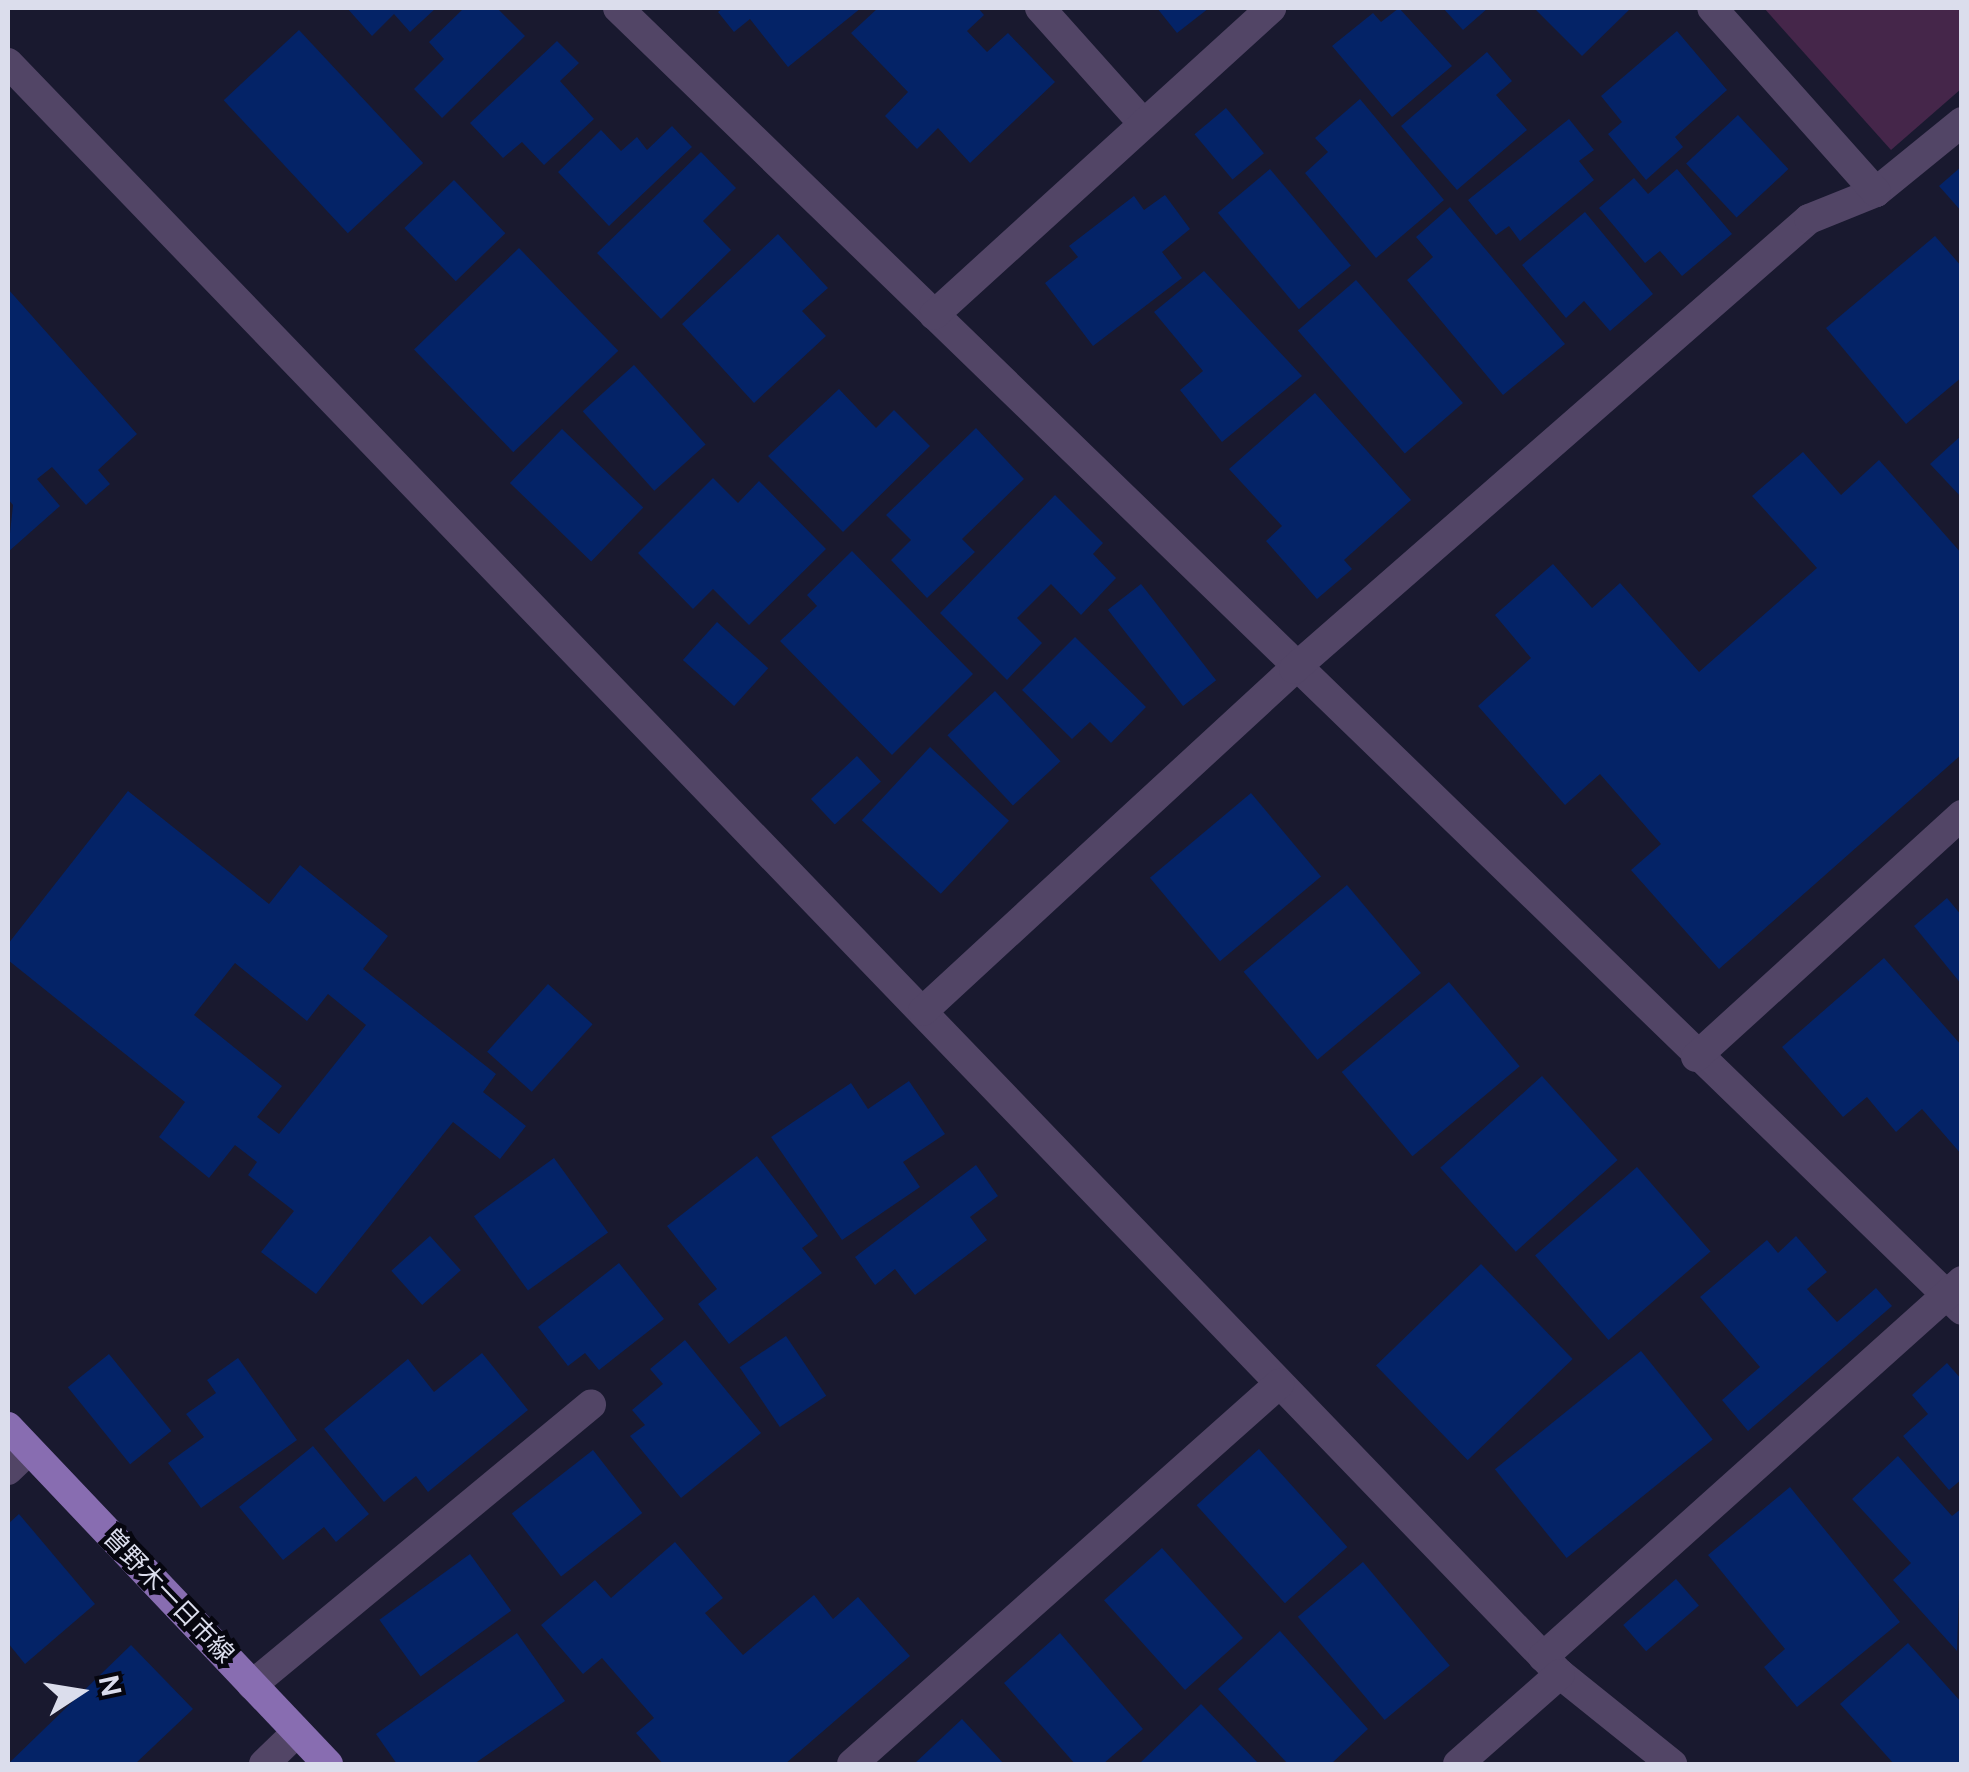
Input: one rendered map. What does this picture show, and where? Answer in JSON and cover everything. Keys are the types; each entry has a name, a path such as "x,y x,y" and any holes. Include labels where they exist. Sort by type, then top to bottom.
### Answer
{"main road":[{"name":"曽野木一日市線","path":"8,1427 18,1460 252,1684 328,1764"}],"street":[{"path":"618,8 1696,1057 1957,1295 1551,1665 1458,1764"},
{"path":"1040,8 1141,121"},
{"path":"934,315 1141,121 1271,8"},
{"path":"1712,8 1876,192"},
{"path":"8,63 1551,1665 1672,1764"},
{"path":"922,1010 1294,670 1809,219 1876,192 1962,122"},
{"path":"1696,1057 1962,814"},
{"path":"852,1764 1279,1384"},
{"path":"252,1684 591,1405"},
{"path":"264,1764 297,1732"}],"shaded area":[{"path":"1764,8 1961,8 1961,89 1891,150"}],"building":[{"path":"347,8 436,8 410,32 394,14 372,36"},
{"path":"464,8 497,8 525,36 442,118 414,89 444,59 429,42"},
{"path":"723,8 861,8 788,67 750,19 734,32 718,12"},
{"path":"878,8 978,8 984,15 967,31 987,52 1008,33 1055,82 970,163 938,128 917,149 885,116 908,92 851,33"},
{"path":"1157,8 1209,8 1177,33"},
{"path":"1399,8 1452,66 1392,117 1332,46 1373,13 1381,22"},
{"path":"1443,8 1488,8 1463,30"},
{"path":"1534,8 1631,8 1582,56"},
{"path":"299,30 423,163 348,233 224,100"},
{"path":"1677,31 1727,90 1675,137 1683,147 1646,180 1608,134 1622,122 1601,96"},
{"path":"557,41 579,63 560,81 594,119 544,165 522,142 503,158 470,123"},
{"path":"1487,52 1512,81 1496,95 1527,130 1457,190 1401,126"},
{"path":"1360,99 1444,200 1376,258 1305,173 1328,152 1315,138"},
{"path":"1226,108 1264,153 1233,180 1195,134"},
{"path":"1738,115 1788,169 1737,218 1686,163"},
{"path":"1569,119 1594,150 1579,161 1594,180 1520,241 1509,226 1496,235 1468,200"},
{"path":"672,126 692,147 609,226 558,172 601,130 621,151 637,137 647,150"},
{"path":"701,152 736,188 703,221 731,250 661,319 597,253"},
{"path":"1962,166 1962,212 1939,186"},
{"path":"1270,169 1351,266 1299,309 1218,213"},
{"path":"1677,169 1732,234 1682,276 1660,251 1645,263 1599,208 1634,178 1648,194"},
{"path":"454,180 505,233 456,281 404,228"},
{"path":"1165,195 1190,229 1162,252 1182,278 1093,346 1045,283 1078,257 1069,246 1134,196 1144,210"},
{"path":"1450,207 1565,344 1503,395 1407,280 1433,257 1416,237"},
{"path":"1585,212 1653,294 1610,331 1584,301 1566,318 1522,265"},
{"path":"778,234 828,288 802,311 826,336 754,403 682,324"},
{"path":"1935,236 1962,267 1962,377 1906,424 1826,328"},
{"path":"519,248 618,351 513,452 414,349"},
{"path":"1204,271 1302,376 1222,442 1180,390 1203,371 1154,312"},
{"path":"1356,280 1463,403 1405,454 1298,331"},
{"path":"8,289 137,434 98,470 110,484 86,505 52,467 37,479 60,506 8,552 13,505 8,499"},
{"path":"634,365 706,445 654,491 583,411"},
{"path":"839,389 876,428 894,410 930,446 843,532 768,456"},
{"path":"1315,393 1411,500 1344,560 1352,569 1317,599 1266,541 1282,526 1229,469"},
{"path":"976,428 1024,479 962,539 975,552 927,598 891,560 911,540 886,515"},
{"path":"562,429 643,507 591,561 510,483"},
{"path":"1962,435 1962,498 1930,464"},
{"path":"1803,452 1841,495 1879,460 1962,554 1962,754 1719,969 1631,870 1661,844 1600,774 1565,805 1478,706 1531,658 1495,615 1553,564 1592,608 1620,583 1699,672 1817,568 1752,496"},
{"path":"713,478 738,503 759,481 826,549 749,625 713,589 693,609 638,553"},
{"path":"1055,495 1103,543 1093,554 1116,578 1081,615 1051,584 1017,618 1042,643 1007,680 940,613"},
{"path":"852,551 973,674 892,755 780,641 817,606 807,595"},
{"path":"1141,584 1216,680 1183,706 1108,610"},
{"path":"717,622 768,668 734,706 683,660"},
{"path":"1075,637 1146,707 1111,743 1090,722 1072,739 1022,690"},
{"path":"995,691 1060,761 1013,806 947,735"},
{"path":"930,747 1009,821 941,894 862,820"},
{"path":"857,756 881,782 835,825 811,799"},
{"path":"128,791 269,904 300,865 388,936 363,969 496,1074 483,1092 526,1126 500,1159 453,1122 316,1294 261,1252 294,1211 248,1175 257,1162 235,1145 209,1178 159,1137 185,1102 8,960 8,944","holes":["235,963 307,1021 328,994 366,1025 279,1134 257,1117 282,1086 194,1015"]},
{"path":"1251,793 1321,876 1220,961 1150,878"},
{"path":"1347,885 1421,973 1318,1060 1244,972"},
{"path":"1947,898 1962,916 1962,985 1914,926"},
{"path":"1884,958 1962,1046 1962,1155 1922,1109 1896,1132 1867,1097 1843,1117 1782,1047"},
{"path":"1449,982 1520,1066 1412,1156 1342,1072"},
{"path":"548,984 593,1024 532,1092 487,1052"},
{"path":"1542,1076 1618,1160 1516,1252 1440,1168"},
{"path":"909,1081 945,1134 903,1162 920,1187 842,1240 771,1137 851,1083 868,1109"},
{"path":"757,1156 818,1236 802,1248 822,1273 729,1344 698,1304 717,1289 667,1226"},
{"path":"554,1158 608,1232 528,1291 474,1216"},
{"path":"976,1165 998,1196 970,1217 987,1240 915,1295 895,1269 875,1285 855,1257"},
{"path":"1637,1167 1710,1252 1609,1340 1535,1256"},
{"path":"430,1236 461,1270 422,1305 391,1271"},
{"path":"1796,1236 1827,1272 1807,1289 1837,1322 1876,1288 1892,1306 1748,1431 1722,1400 1760,1367 1700,1297 1767,1240 1778,1253"},
{"path":"619,1263 664,1319 599,1370 585,1353 568,1366 538,1327"},
{"path":"1481,1264 1573,1359 1468,1460 1376,1365"},
{"path":"786,1336 826,1396 780,1427 740,1367"},
{"path":"685,1340 761,1433 681,1498 630,1436 645,1425 632,1410 663,1384 650,1369"},
{"path":"1641,1351 1713,1440 1567,1558 1495,1469"},
{"path":"482,1353 528,1410 428,1492 416,1476 384,1502 324,1429 408,1359 434,1392"},
{"path":"109,1354 171,1431 130,1464 68,1387"},
{"path":"238,1358 297,1440 201,1508 168,1463 204,1437 186,1414 216,1393 207,1380"},
{"path":"1947,1363 1962,1380 1962,1479 1949,1490 1903,1436 1928,1414 1912,1395"},
{"path":"313,1446 369,1514 336,1542 324,1527 283,1560 239,1507"},
{"path":"1259,1449 1347,1547 1285,1603 1197,1505"},
{"path":"593,1450 642,1513 561,1576 512,1513"},
{"path":"1898,1456 1952,1516 1962,1508 1957,1651 1893,1580 1911,1563 1852,1499"},
{"path":"1790,1487 1900,1622 1797,1707 1764,1667 1785,1649 1708,1555"},
{"path":"19,1514 95,1604 25,1664 8,1643 8,1524"},
{"path":"675,1542 723,1598 705,1613 743,1655 814,1595 833,1619 858,1597 910,1656 785,1764 663,1764 636,1733 654,1718 602,1658 583,1674 541,1625 595,1580 611,1598"},
{"path":"1162,1548 1243,1638 1185,1690 1104,1600"},
{"path":"470,1554 511,1611 421,1676 379,1620"},
{"path":"1363,1562 1450,1665 1385,1720 1298,1617"},
{"path":"1676,1579 1699,1605 1646,1651 1623,1625"},
{"path":"1280,1631 1368,1729 1331,1764 1288,1764 1218,1689"},
{"path":"517,1633 565,1701 474,1764 397,1764 376,1734"},
{"path":"1060,1633 1143,1729 1103,1764 1075,1764 1004,1683"},
{"path":"1908,1643 1962,1703 1962,1764 1894,1764 1840,1704"},
{"path":"131,1645 193,1709 135,1764 8,1764"},
{"path":"1201,1704 1259,1764 1141,1762"},
{"path":"962,1719 1004,1764 914,1764"}]}
